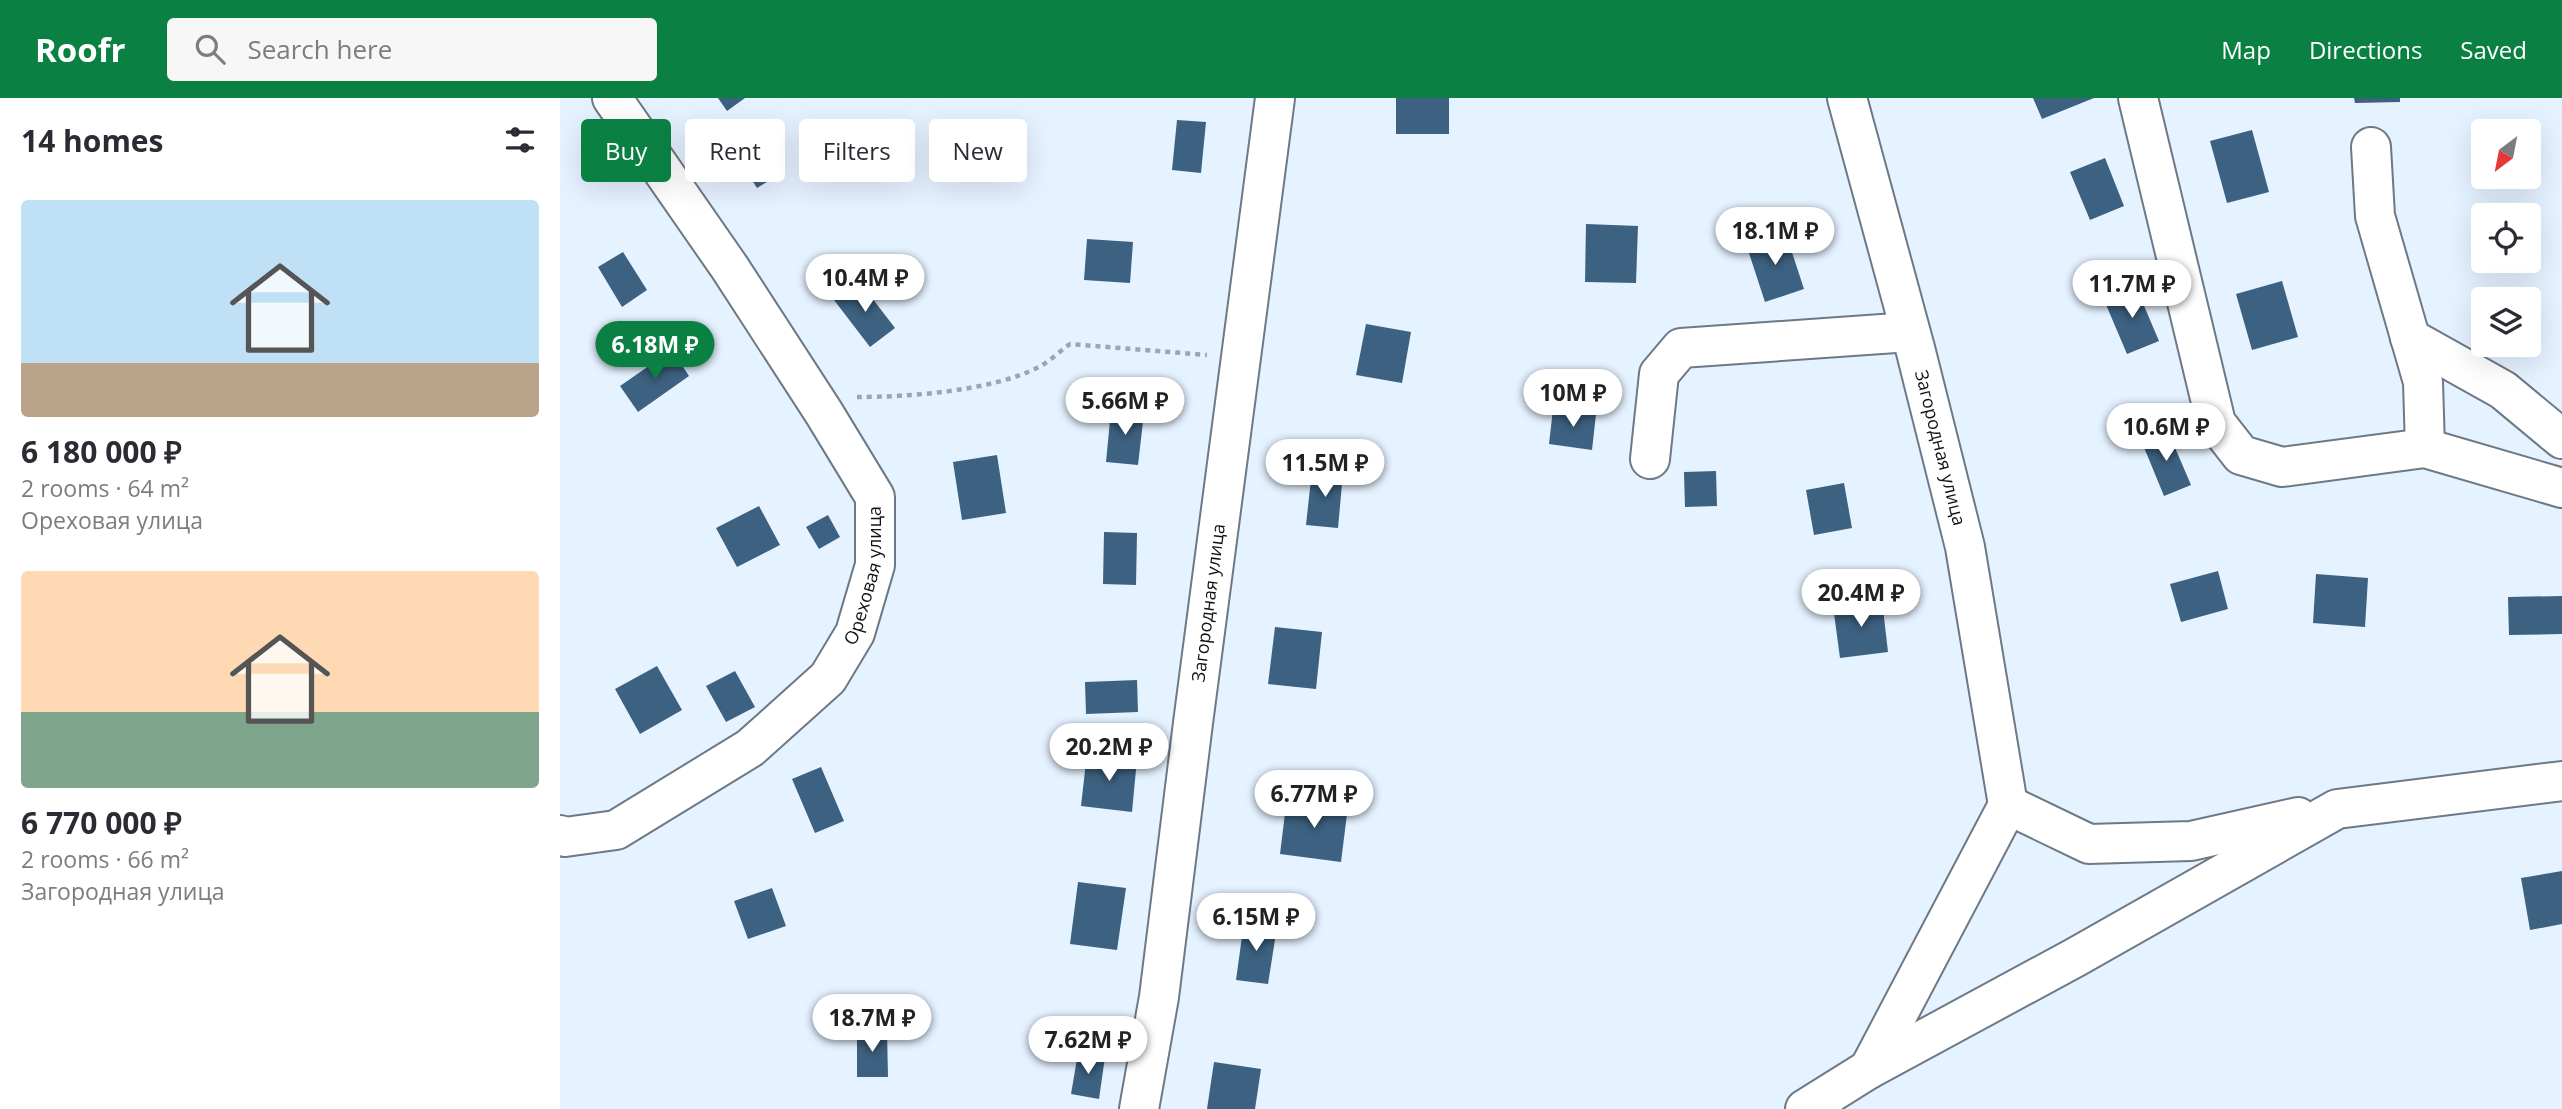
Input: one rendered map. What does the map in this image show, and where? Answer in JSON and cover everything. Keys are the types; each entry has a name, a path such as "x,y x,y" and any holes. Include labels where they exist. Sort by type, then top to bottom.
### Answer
{"street":[{"name":"Ореховая улица","path":"560,835 565,837 616,830 750,748 828,678 855,633 875,565 874,497 824,413 730,268 612,98"},
{"name":"Загородная улица","path":"1139,1109 1159,997 1275,98"},
{"name":"Загородная улица","path":"1847,98 1965,547 2008,805"},
{"path":"2137,98 2216,423 2241,455 2282,467 2425,448 2562,488"},
{"path":"2371,147 2375,216 2423,382 2425,448"},
{"path":"1650,460 1659,374 1681,348 1910,332"},
{"path":"2410,338 2503,390 2562,439"},
{"path":"1869,1069 2008,805 2090,844 2191,841 2337,809 2562,781"},
{"path":"1805,1109 1869,1069 2076,957 2337,809"}],"path":[{"path":"824,413 856,397 910,397 1006,380 1040,366 1070,344 1241,358"}],"building":[{"path":"718,98 745,98 727,111"},
{"path":"1396,98 1449,98 1449,134 1396,134"},
{"path":"2033,98 2094,98 2042,119"},
{"path":"2354,98 2400,98 2400,102 2355,103"},
{"path":"1177,120 1206,122 1201,173 1172,170"},
{"path":"2252,130 2269,192 2227,203 2210,141"},
{"path":"2105,158 2124,206 2090,220 2070,172"},
{"path":"753,182 767,182 757,188"},
{"path":"1586,224 1638,226 1636,283 1585,282"},
{"path":"1785,231 1804,289 1765,302 1746,244"},
{"path":"1087,239 1133,242 1130,283 1084,280"},
{"path":"623,252 647,290 622,307 598,267"},
{"path":"859,281 895,328 870,347 834,300"},
{"path":"2282,281 2298,337 2252,350 2236,294"},
{"path":"2136,287 2159,341 2127,354 2104,300"},
{"path":"1366,324 1411,332 1402,383 1356,375"},
{"path":"672,350 689,376 638,412 620,386"},
{"path":"1553,409 1596,414 1592,450 1549,444"},
{"path":"1111,410 1144,413 1138,465 1106,462"},
{"path":"2167,429 2191,485 2164,496 2141,440"},
{"path":"997,455 1006,513 962,520 953,462"},
{"path":"1312,470 1343,473 1338,528 1306,525"},
{"path":"1716,471 1717,506 1685,507 1684,472"},
{"path":"1844,483 1852,528 1814,535 1806,490"},
{"path":"759,506 780,545 737,567 716,528"},
{"path":"828,515 840,537 819,549 806,527"},
{"path":"1104,532 1137,533 1136,585 1103,584"},
{"path":"2218,571 2228,609 2181,622 2170,584"},
{"path":"2316,574 2368,578 2365,627 2313,623"},
{"path":"2562,596 2562,634 2509,635 2508,597"},
{"path":"1882,600 1888,652 1840,658 1833,606"},
{"path":"1275,627 1322,632 1316,689 1268,684"},
{"path":"657,666 682,710 640,734 615,689"},
{"path":"735,671 755,707 726,722 706,686"},
{"path":"1137,680 1138,712 1086,714 1085,682"},
{"path":"1087,753 1137,759 1132,812 1081,806"},
{"path":"821,767 844,821 815,833 792,779"},
{"path":"1287,797 1348,806 1341,862 1280,854"},
{"path":"2562,871 2562,924 2530,930 2521,878"},
{"path":"1078,882 1126,888 1117,950 1070,944"},
{"path":"772,888 786,926 748,939 734,901"},
{"path":"1244,922 1277,927 1268,984 1236,980"},
{"path":"857,1031 887,1031 888,1077 857,1077"},
{"path":"1078,1053 1105,1057 1099,1099 1071,1094"},
{"path":"1214,1062 1261,1069 1255,1109 1207,1109"}]}
